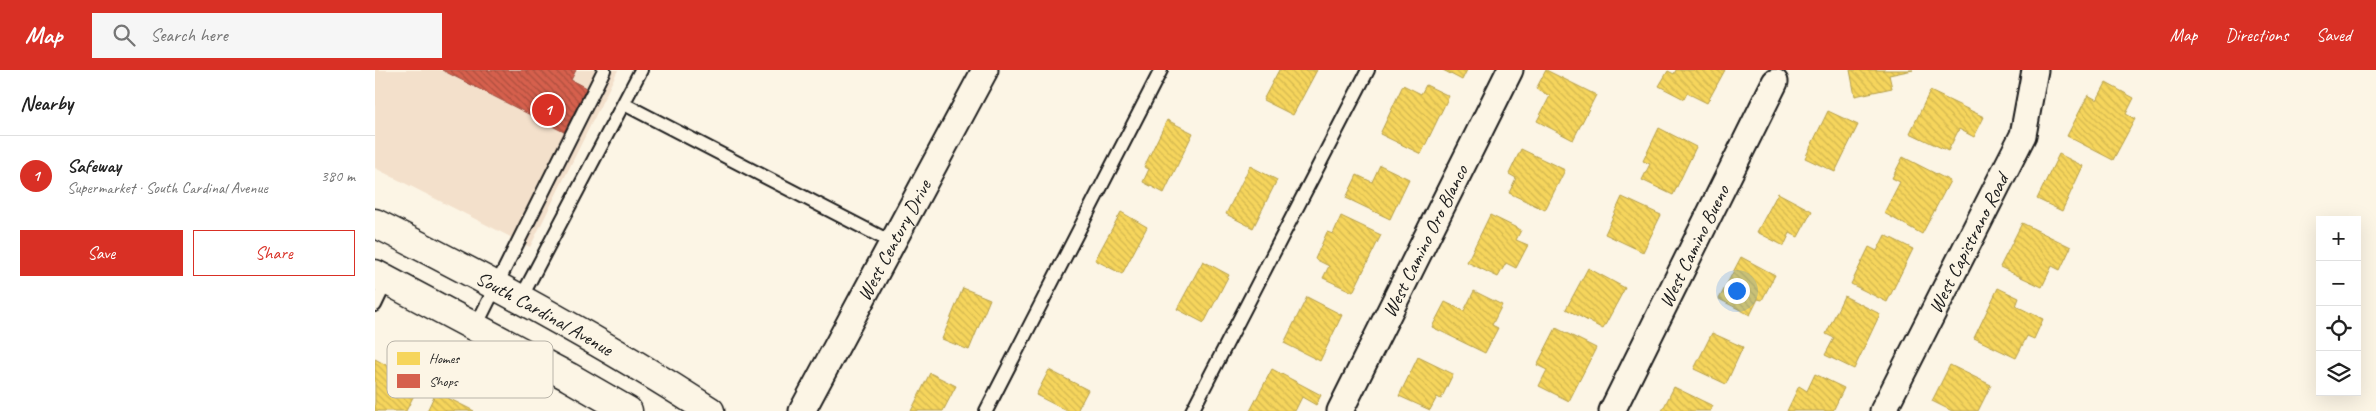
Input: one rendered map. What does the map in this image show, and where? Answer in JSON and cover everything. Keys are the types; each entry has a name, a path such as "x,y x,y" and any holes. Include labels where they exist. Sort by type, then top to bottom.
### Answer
{"main road":[{"name":"South Cardinal Avenue","path":"375,223 509,292 619,354 710,411"},
{"path":"381,277 502,341"},
{"path":"553,369 628,411"}],"street":[{"name":"West Century Drive","path":"804,410 985,70"},
{"name":"West Camino Oro Blanco","path":"1341,411 1509,70"},
{"name":"West Capistrano Road","path":"1883,411 2023,135 2035,70"},
{"name":"West Camino Bueno","path":"1611,411 1775,82"}],"lane":[{"path":"509,292 604,70"},
{"path":"475,326 509,292 624,104 641,70"},
{"path":"986,411 1161,70"},
{"path":"1192,411 1368,70"},
{"path":"624,104 893,243"},
{"path":"375,305 381,277"}],"shaded area":[{"path":"375,70 618,70 530,247 375,168"}],"building: Homes":[{"path":"1279,70 1317,70 1293,115 1263,100"},
{"path":"1443,70 1467,70 1462,80"},
{"path":"1546,70 1596,95 1573,140 1537,121 1550,96 1536,89"},
{"path":"1676,70 1725,70 1707,103 1687,93 1684,99 1659,86 1668,71 1674,74"},
{"path":"1850,70 1913,70 1889,75 1892,88 1855,96"},
{"path":"2106,83 2134,98 2126,114 2135,119 2113,160 2067,136 2088,95 2097,100"},
{"path":"1403,85 1421,94 1426,85 1449,96 1421,154 1380,134"},
{"path":"1930,91 1984,117 1974,137 1959,129 1948,151 1910,133"},
{"path":"1828,111 1858,125 1835,172 1805,158"},
{"path":"1167,120 1193,133 1164,193 1143,182 1149,169 1144,167"},
{"path":"1659,128 1696,147 1673,195 1642,180 1650,164 1643,161"},
{"path":"1521,149 1565,170 1545,210 1509,193 1516,178 1509,174"},
{"path":"2059,154 2083,166 2062,211 2037,199"},
{"path":"1903,157 1950,181 1922,234 1884,213 1900,182 1892,178"},
{"path":"1380,165 1409,179 1390,219 1346,198 1357,175 1372,182"},
{"path":"1250,166 1277,180 1253,228 1226,214"},
{"path":"1778,193 1812,211 1798,237 1790,233 1784,246 1757,232"},
{"path":"1622,197 1661,215 1643,252 1605,234"},
{"path":"1121,212 1147,227 1122,274 1095,260"},
{"path":"1490,215 1521,230 1516,240 1528,245 1516,268 1506,263 1498,277 1467,262"},
{"path":"1341,216 1381,235 1353,292 1323,278 1329,266 1315,259 1327,232 1333,234"},
{"path":"2022,223 2071,247 2060,270 2052,266 2042,287 2000,267"},
{"path":"1885,235 1913,249 1887,302 1851,284 1869,247 1877,251"},
{"path":"1741,257 1775,275 1762,300 1758,299 1750,315 1719,299"},
{"path":"1203,261 1229,275 1204,323 1177,309"},
{"path":"1588,268 1625,288 1603,329 1566,309"},
{"path":"963,288 990,299 969,350 942,339"},
{"path":"1998,288 2019,298 2016,306 2043,319 2034,339 2027,336 2016,358 1974,338"},
{"path":"1474,291 1502,305 1492,325 1498,328 1485,353 1432,327 1445,302 1464,311"},
{"path":"1844,296 1880,314 1854,369 1825,355 1834,338 1826,334"},
{"path":"1307,297 1342,315 1320,361 1284,343"},
{"path":"1556,328 1596,348 1569,401 1539,386 1547,370 1537,365"},
{"path":"1712,333 1743,347 1726,384 1694,369"},
{"path":"1418,357 1453,374 1441,399 1437,397 1430,410 1399,396"},
{"path":"375,359 387,365 387,398 412,398 406,411 375,411"},
{"path":"1950,365 1991,385 1978,411 1952,411 1932,401"},
{"path":"1272,369 1321,395 1316,405 1302,397 1295,411 1250,411"},
{"path":"1049,370 1088,390 1077,411 1067,411 1036,395"},
{"path":"930,373 956,386 943,411 911,411"},
{"path":"1815,374 1844,388 1833,411 1787,411 1799,386 1807,391"},
{"path":"1674,387 1713,406 1710,411 1662,411"},
{"path":"433,398 448,398 474,411 427,411"}],"building: Shops":[{"path":"442,70 576,70 571,80 586,88 564,132"}],"place":[{"name":"Safeway","path":"548,110"}]}
